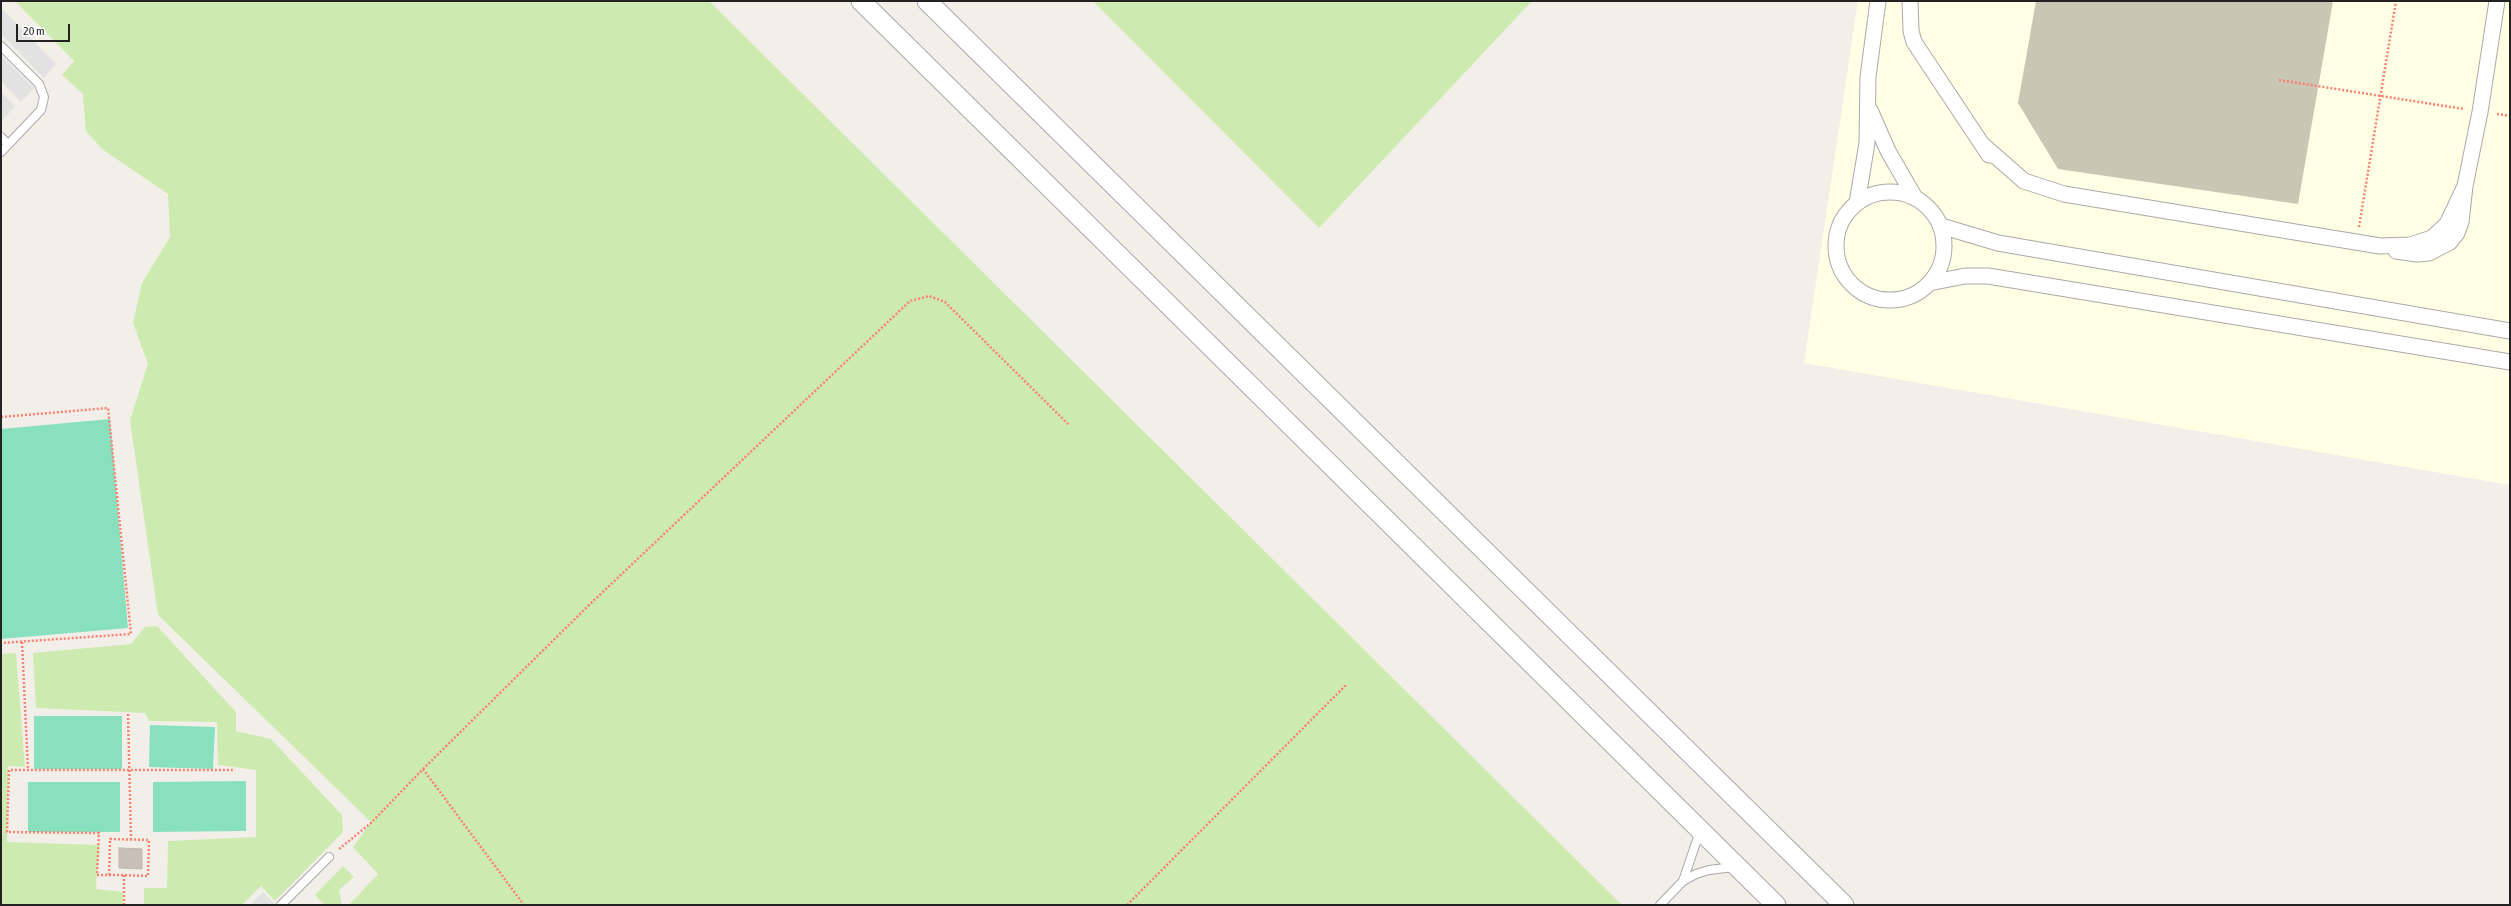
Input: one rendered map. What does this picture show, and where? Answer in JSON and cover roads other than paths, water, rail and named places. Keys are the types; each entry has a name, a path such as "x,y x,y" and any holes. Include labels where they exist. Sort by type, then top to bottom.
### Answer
{"street":[{"path":"861,1 1776,905"},
{"path":"927,1 1844,905"},
{"path":"1857,203 1867,143 1869,63 1878,1"},
{"path":"1903,1 1900,18 1901,33 1906,48 1914,60 1935,77"},
{"path":"1910,1 1911,31 1914,42 1935,77 1984,146 2000,174 2016,187 2034,193 2064,194 2380,246 2417,254 2429,253 2440,249 2457,233 2461,222 2465,186 2480,112 2497,1"},
{"path":"1868,104 1888,151 1914,196"},
{"path":"1879,192 1902,192 1914,196 1930,208 1941,226 1944,241 1944,256 1938,271 1929,283 1911,296 1889,300 1868,295 1850,282 1839,263 1836,241 1843,219 1857,203 1879,192"},
{"path":"1941,226 1998,243 2510,331"},
{"path":"1929,283 1966,276 1988,276 2510,362"}],"lane":[{"path":"1,46 39,84 44,97 41,110 1,152"},
{"path":"1,137 8,144"},
{"path":"1683,881 1700,831"},
{"path":"281,905 328,857"},
{"path":"1660,905 1683,881 1709,870 1737,867"}]}
